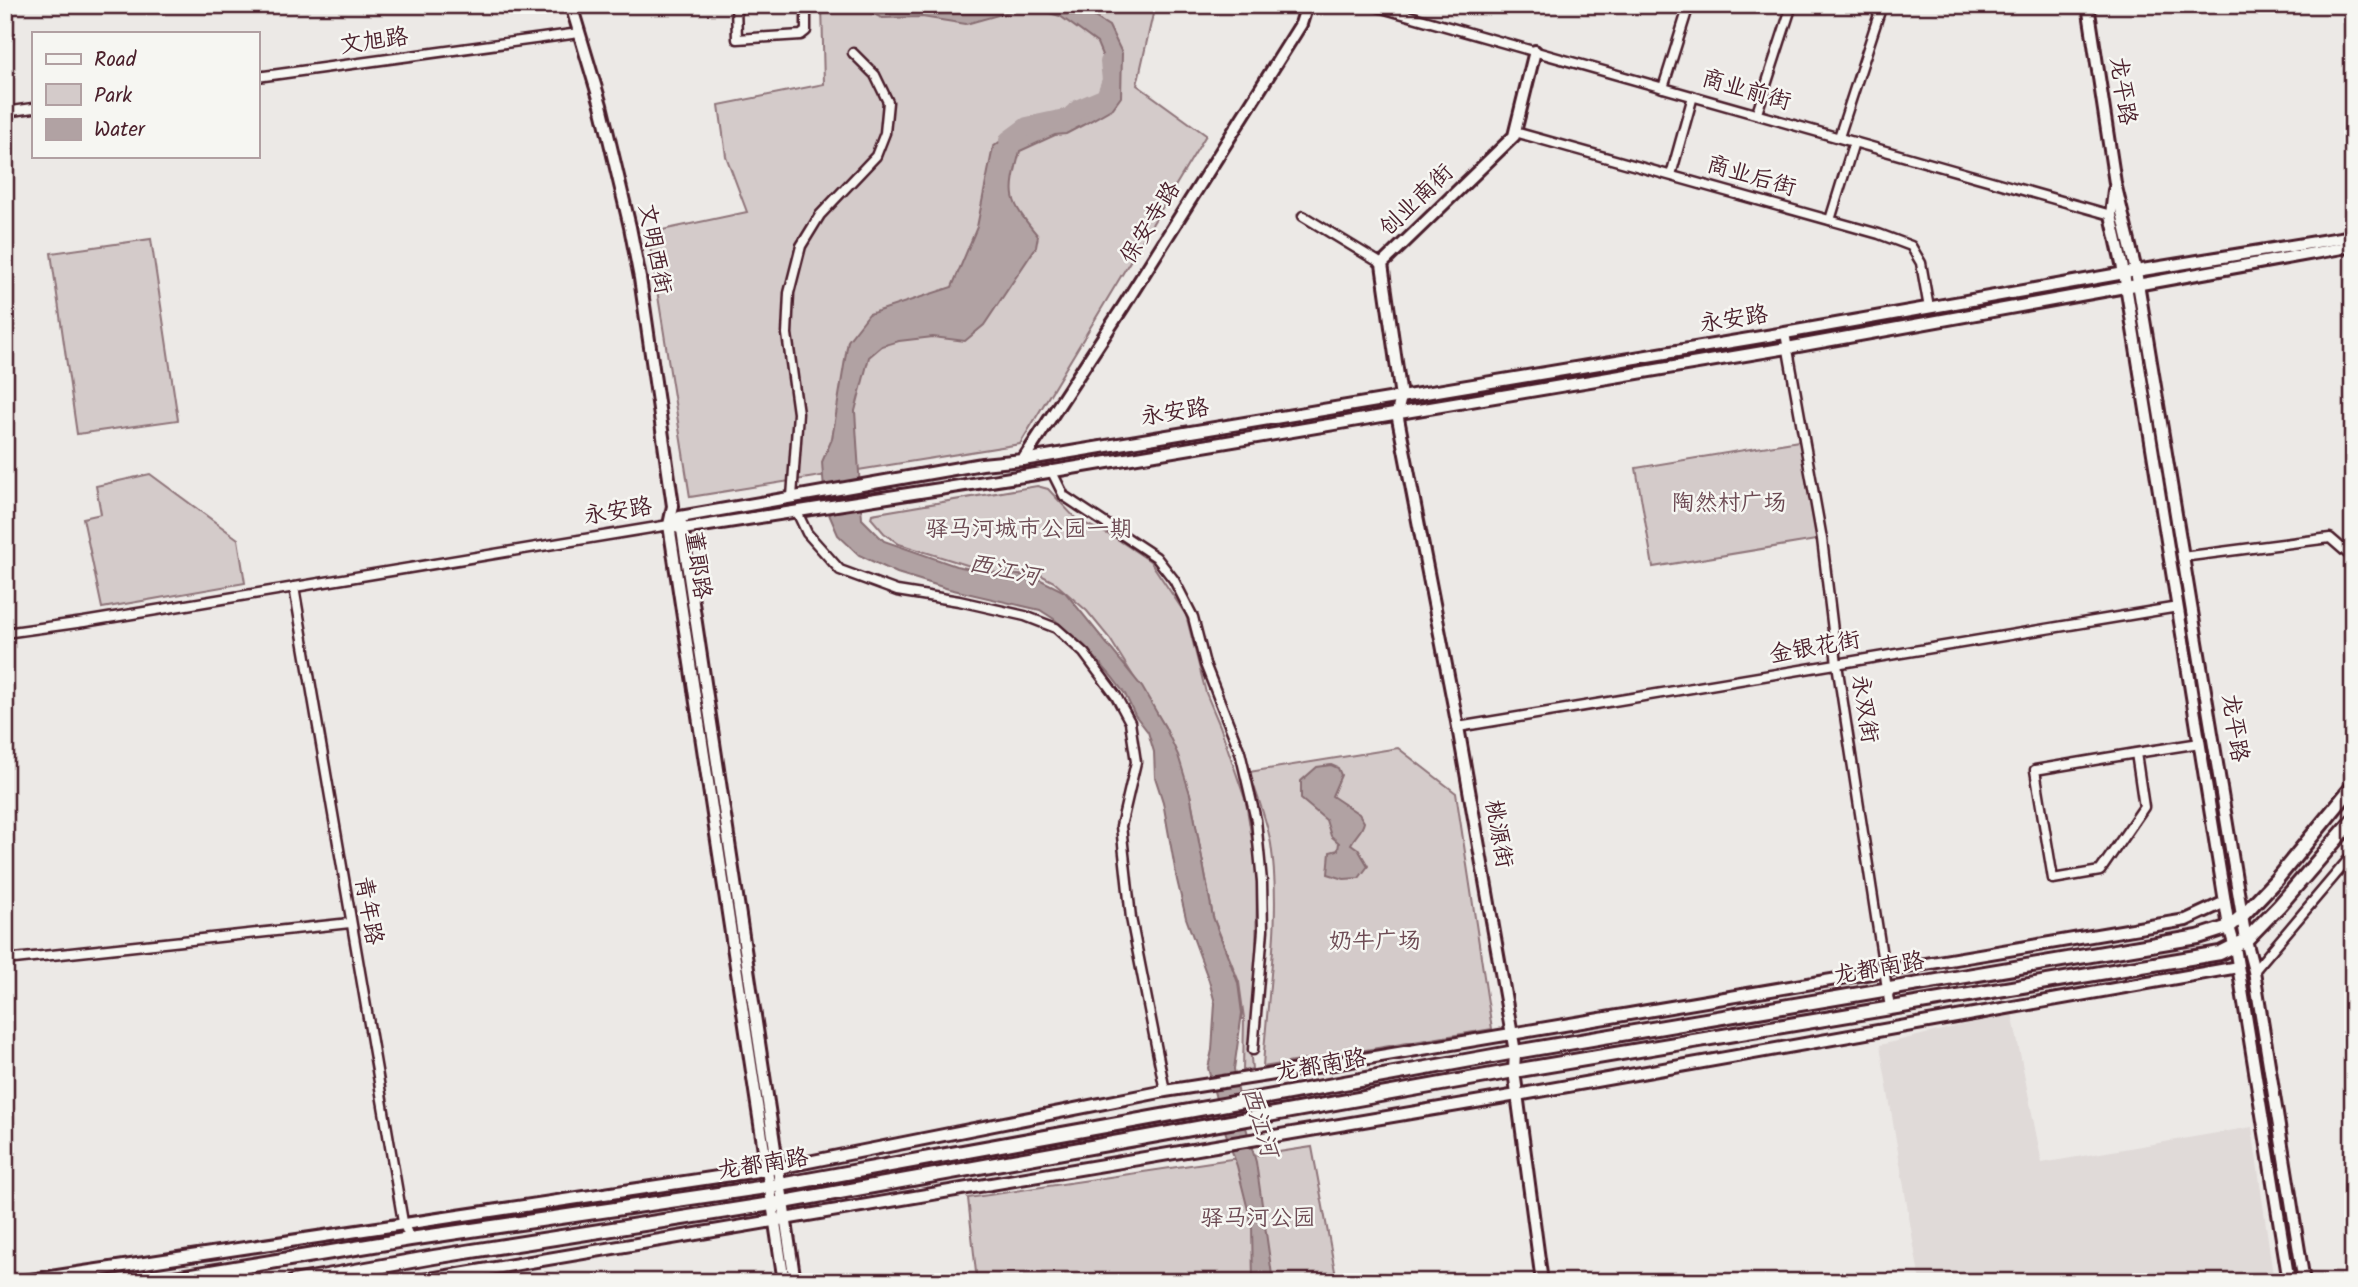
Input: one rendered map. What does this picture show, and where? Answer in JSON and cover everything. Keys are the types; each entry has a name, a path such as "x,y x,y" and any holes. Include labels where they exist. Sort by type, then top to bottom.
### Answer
{"main road":[{"name":"龙都南路","path":"150,1282 410,1239 775,1185 1515,1052 2199,937 2229,927 2243,915 2276,880 2353,786"},
{"name":"龙都南路","path":"293,1282 778,1203 1514,1071 2220,954 2240,943 2279,906 2353,820"}],"street":[{"name":"文明西街","path":"571,5 601,105 635,253 673,506"},
{"path":"736,5 737,39 801,35 806,31 806,5"},
{"name":"保安寺路","path":"1023,460 1294,36 1307,5"},
{"name":"商业前街","path":"1371,5 2111,215"},
{"path":"1663,88 1689,5"},
{"path":"1758,113 1792,5"},
{"path":"1839,137 1882,5"},
{"name":"龙平路","path":"2088,5 2229,927 2254,971 2304,1282"},
{"name":"文旭路","path":"259,77 579,33"},
{"name":"创业南街","path":"1401,397 1382,264 1514,136 1535,51"},
{"path":"792,497 799,413 787,334 789,293 802,246 820,215 876,156 885,133 887,102 875,75 853,53"},
{"path":"1671,175 1693,96"},
{"path":"5,112 32,108"},
{"name":"商业后街","path":"1515,132 1879,234 1910,246 1921,264 1929,308"},
{"path":"1830,220 1854,142"},
{"name":"龙平路","path":"2115,183 2111,215 2130,272"},
{"path":"1303,216 1382,264"},
{"name":"永安路","path":"5,633 669,525 680,517 982,464 1023,460 2353,236"},
{"path":"669,525 683,529 797,512 1397,413 1787,348 2353,246"},
{"name":"龙平路","path":"2132,285 2205,683 2243,915 2238,968 2289,1282"},
{"name":"永双街","path":"1785,333 1822,539 1837,664 1891,1008"},
{"name":"桃源街","path":"1401,397 1397,413 1458,727 1515,1052 1514,1071 1542,1282"},
{"path":"1051,470 1064,496 1156,558 1174,580 1193,617 1205,664 1240,752 1256,820 1263,930 1253,1050"},
{"name":"董郞路","path":"673,506 683,529 772,1168"},
{"name":"董郞路","path":"673,506 669,525 778,1203 784,1282"},
{"path":"797,512 807,533 840,570 897,591 958,600 1025,616 1056,628 1084,653 1116,696 1130,722 1136,762 1121,826 1131,918 1165,1090"},
{"path":"2182,557 2330,538 2353,558"},
{"name":"青年路","path":"294,587 403,1222 410,1239"},
{"name":"金银花街","path":"1458,727 2178,607"},
{"path":"2136,753 2144,807 2100,871 2053,879 2035,770 2136,753 2200,743"},
{"path":"2254,971 2353,854"},
{"path":"17,1282 772,1168 1165,1090 1268,1076 2186,920 2225,902"},
{"path":"5,960 350,923"},
{"path":"412,1282 1517,1095 2238,968"},
{"name":"董郞路","path":"780,1219 795,1282"}],"shaded area":[{"path":"2012,1013 2042,1163 2252,1127 2274,1282 1920,1282 1880,1045"}],"green space":[{"path":"822,5 1155,5 1137,85 1206,135 1020,444 690,497 648,233 747,212 726,156 719,105 824,84"},
{"path":"151,239 178,420 77,434 51,253"},
{"name":"陶然村广场","path":"1805,440 1822,539 1653,567 1636,468"},
{"path":"150,474 238,539 245,583 102,608 83,518 101,514 96,486"},
{"name":"驿马河城市公园一期","path":"1037,486 1048,489 1077,520 1114,537 1150,561 1186,615 1206,693 1246,802 1257,871 1256,975 1249,1036 1252,1069 1243,1071 1244,1018 1239,982 1213,917 1190,794 1165,727 1110,639 1087,611 1054,582 1037,573 997,573 899,544 884,533 871,518 872,514"},
{"name":"奶牛广场","path":"1398,748 1456,793 1492,1029 1263,1067 1273,956 1274,872 1267,826 1249,772"},
{"name":"驿马河公园","path":"1312,1147 1337,1282 977,1282 968,1198"}],"water":[{"path":"854,5 1075,5 1109,26 1122,53 1121,97 1113,108 1066,134 1055,135 1020,151 1013,197 1021,214 1038,236 1036,247 984,325 965,341 933,337 899,341 882,346 869,357 855,411 862,519 884,541 956,566 991,573 1033,576 1065,592 1142,687 1165,727 1178,755 1190,794 1213,917 1238,983 1242,1013 1234,1069 1243,1117 1256,1162 1273,1282 1253,1282 1252,1226 1208,1068 1215,1003 1186,918 1163,802 1155,777 1154,752 1148,732 1112,677 1085,646 1054,619 1040,610 949,589 897,573 859,555 838,535 825,505 822,462 832,439 848,341 869,314 952,287 977,227 993,147 1017,128 1058,121 1110,88 1107,67 1097,43 1060,16 1027,7 966,24 922,17 882,18"},
{"path":"1331,765 1338,768 1341,775 1332,796 1359,814 1364,822 1351,844 1358,849 1368,866 1359,878 1344,879 1328,874 1330,852 1338,850 1339,843 1331,836 1326,820 1301,799 1301,781 1317,767"}],"waterway":[{"name":"西江河","path":"1008,140 1027,126 1069,117 1079,108 1105,97 1111,80 1109,62"}]}
